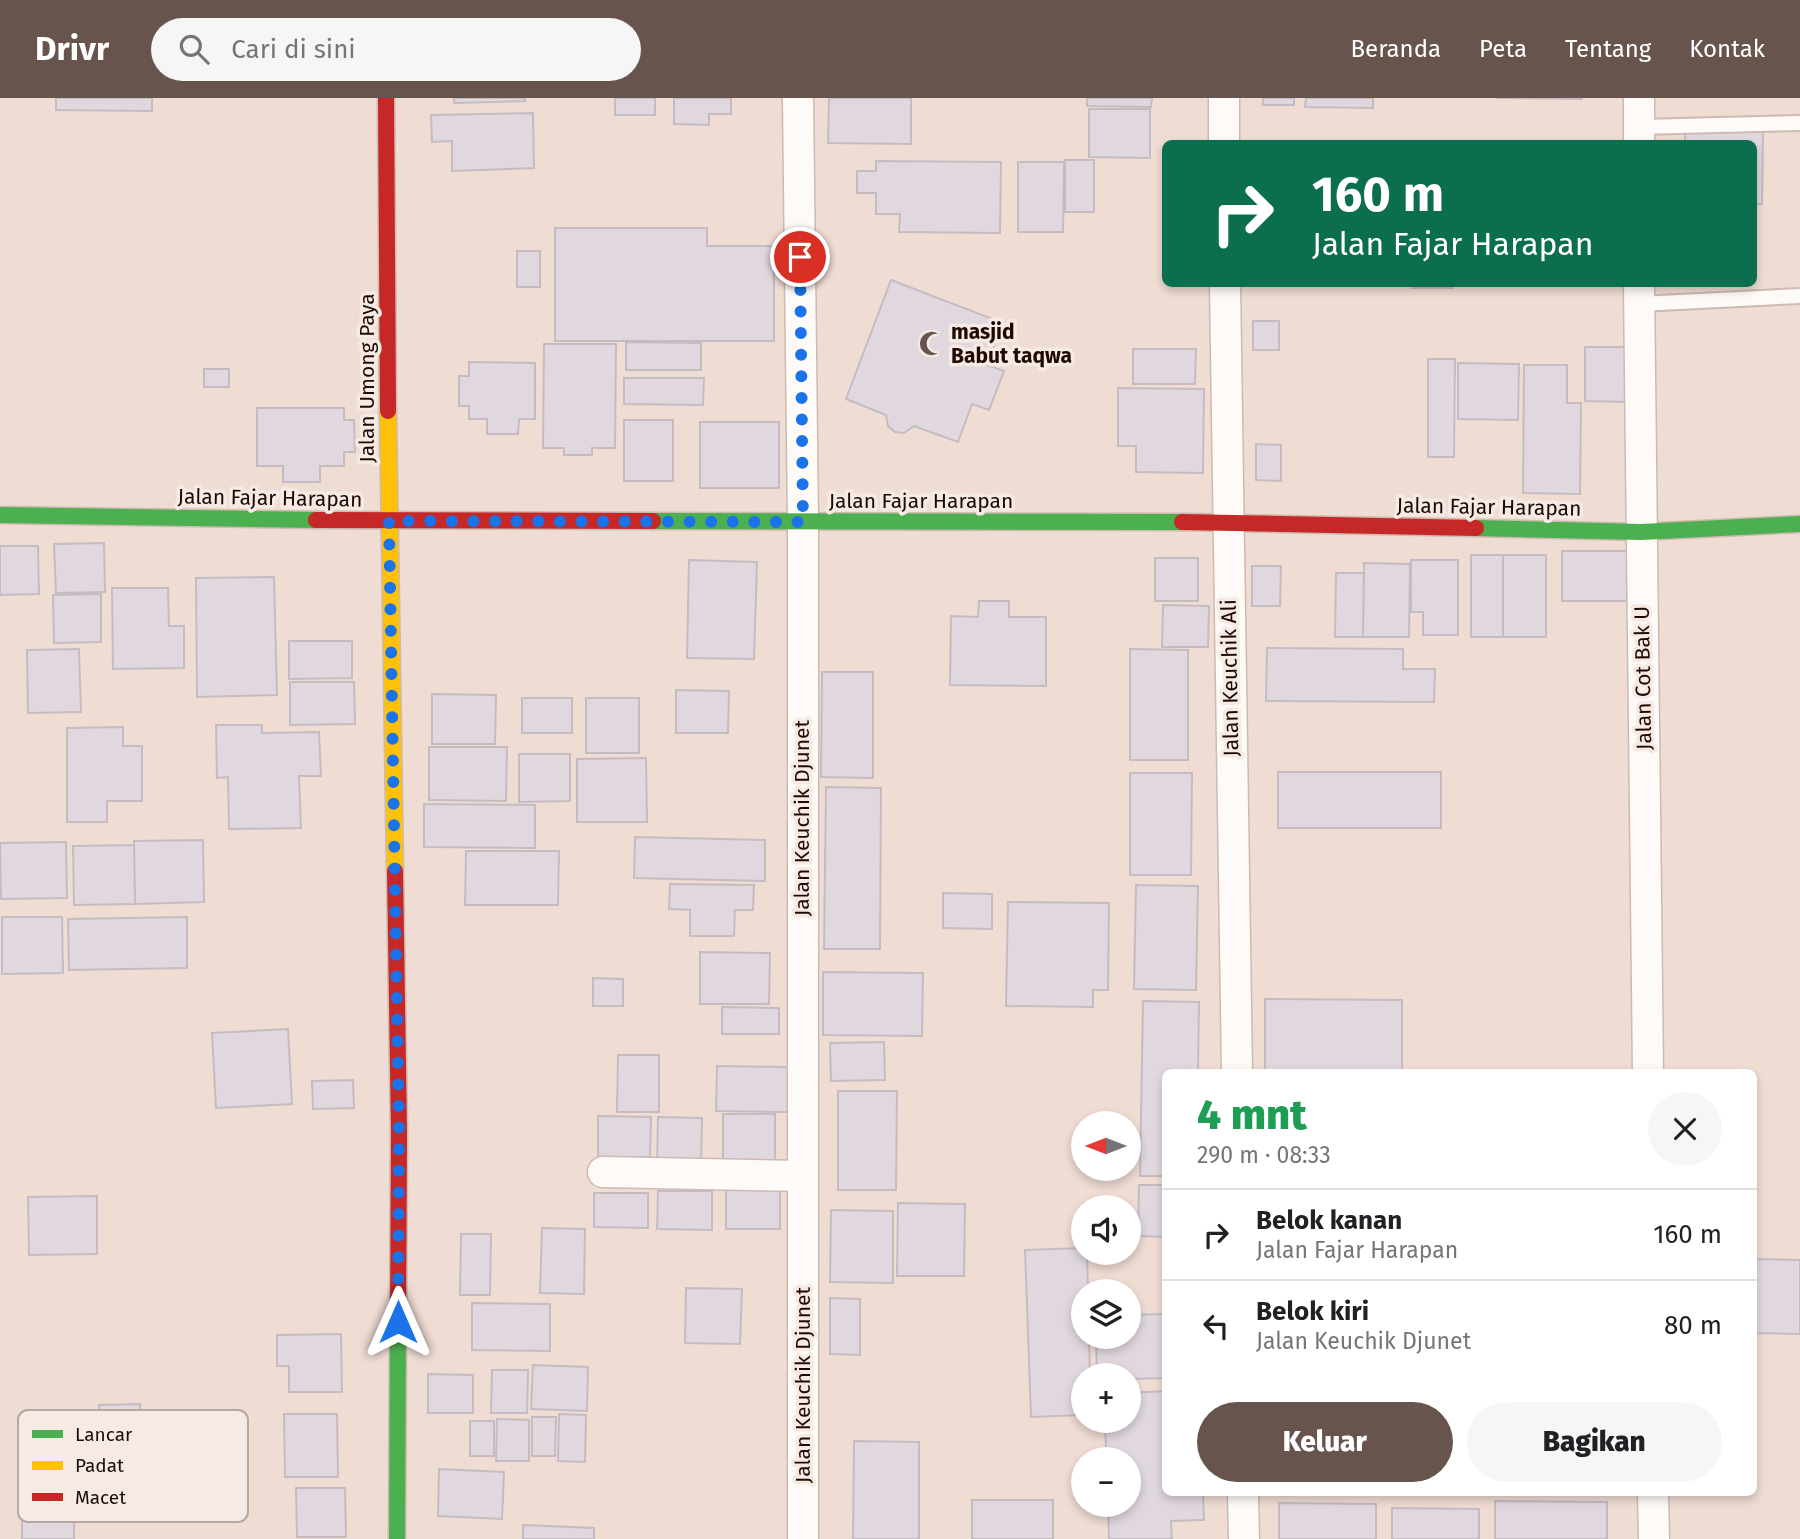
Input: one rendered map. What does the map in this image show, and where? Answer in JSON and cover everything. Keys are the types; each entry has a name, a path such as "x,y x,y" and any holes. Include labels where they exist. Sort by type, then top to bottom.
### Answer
{"street":[{"name":"Jalan Umong Paya","path":"386,98 389,521 399,1132 397,1539"},
{"name":"Jalan Keuchik Djunet","path":"798,98 803,522 803,1539"},
{"path":"1224,98 1224,140"},
{"name":"Jalan Keuchik Ali","path":"1225,287 1237,1069"},
{"name":"Jalan Cot Bak U","path":"1639,293 1648,1069"},
{"name":"Jalan Fajar Harapan","path":"0,515 389,521 1228,522 1641,532 1800,524"},
{"path":"603,1172 802,1176"},
{"path":"1244,1496 1244,1539"},
{"path":"1653,1496 1654,1539"}],"lane":[{"path":"1639,123 1800,122"},
{"path":"1639,293 1800,296"}],"building":[{"path":"56,98 152,98 152,111 56,110"},
{"path":"454,98 525,98 525,101 454,103"},
{"path":"615,98 655,98 655,115 615,115"},
{"path":"674,98 731,98 731,114 709,114 709,125 674,124"},
{"path":"829,98 911,98 911,144 828,143"},
{"path":"1087,98 1152,98 1151,107 1087,106"},
{"path":"1263,98 1294,98 1294,105 1263,105"},
{"path":"1306,98 1373,98 1373,108 1305,107"},
{"path":"1496,98 1582,98 1582,99"},
{"path":"1089,109 1150,109 1150,158 1089,157"},
{"path":"533,113 534,168 452,171 452,141 432,142 431,115"},
{"path":"1685,128 1763,129 1762,204 1757,204 1757,140 1685,140"},
{"path":"1065,160 1094,160 1094,212 1065,212"},
{"path":"876,161 1001,162 1000,233 899,232 900,214 876,214 876,193 857,193 857,171 876,171"},
{"path":"1018,162 1064,162 1063,232 1018,232"},
{"path":"555,228 707,228 707,246 774,246 774,341 555,341"},
{"path":"517,251 540,251 540,287 517,287"},
{"name":"masjid Babut taqwa","path":"891,280 1003,323 987,365 1004,371 989,410 972,404 958,442 914,426 904,433 895,432 888,426 886,415 846,399"},
{"path":"1412,287 1453,287 1453,288"},
{"path":"1253,321 1279,321 1279,350 1253,350"},
{"path":"626,342 701,343 701,370 626,370"},
{"path":"544,344 616,344 615,448 592,448 592,455 564,455 564,448 543,448"},
{"path":"1585,347 1625,347 1625,402 1585,401"},
{"path":"1133,349 1196,349 1195,384 1133,384"},
{"path":"1428,359 1455,359 1454,457 1428,457"},
{"path":"469,362 535,363 535,419 519,419 518,434 487,434 487,419 469,419 469,406 459,406 459,376 469,376"},
{"path":"1458,363 1519,364 1518,420 1458,419"},
{"path":"1524,365 1567,365 1567,403 1581,403 1580,494 1523,493"},
{"path":"204,369 229,369 229,387 204,387"},
{"path":"624,378 704,378 703,405 624,404"},
{"path":"1118,388 1204,389 1203,473 1136,472 1136,446 1118,446"},
{"path":"257,408 344,408 344,420 354,420 355,452 344,452 344,466 320,466 320,482 283,482 283,466 257,466"},
{"path":"624,420 673,420 673,481 624,481"},
{"path":"700,422 779,422 779,488 700,488"},
{"path":"1256,444 1281,445 1281,481 1256,480"},
{"path":"104,543 105,592 56,593 54,544"},
{"path":"0,546 38,546 39,594 0,595"},
{"path":"1562,551 1627,551 1627,601 1562,601"},
{"path":"1471,555 1503,555 1503,637 1471,637"},
{"path":"1503,555 1546,555 1546,637 1503,637"},
{"path":"1155,558 1198,558 1198,601 1155,601"},
{"path":"689,560 757,562 754,659 687,658"},
{"path":"1411,560 1458,560 1458,635 1423,635 1423,612 1411,612"},
{"path":"1364,563 1410,564 1409,637 1363,637"},
{"path":"1252,566 1281,566 1280,606 1252,606"},
{"path":"1336,573 1364,573 1363,637 1335,637"},
{"path":"274,577 277,695 197,697 196,578"},
{"path":"112,588 168,588 169,626 184,626 184,668 113,669"},
{"path":"101,594 101,642 54,643 53,595"},
{"path":"979,601 1009,601 1009,617 1046,617 1046,686 950,685 951,616 978,617"},
{"path":"1163,605 1209,606 1208,647 1162,647"},
{"path":"289,641 352,641 352,678 289,679"},
{"path":"1267,648 1403,649 1403,669 1435,669 1434,702 1266,701"},
{"path":"79,649 81,712 28,713 27,650"},
{"path":"1130,649 1188,650 1188,760 1130,760"},
{"path":"822,672 873,672 873,778 821,777"},
{"path":"290,682 354,682 355,724 290,725"},
{"path":"676,690 729,691 728,733 676,733"},
{"path":"432,694 496,695 495,744 432,744"},
{"path":"522,698 572,698 572,733 522,733"},
{"path":"586,698 639,698 639,753 586,753"},
{"path":"216,725 262,725 262,733 319,732 321,776 299,776 301,828 229,829 228,777 217,778"},
{"path":"123,727 123,746 142,746 142,801 107,801 107,822 67,822 67,728"},
{"path":"429,747 507,747 506,801 429,800"},
{"path":"519,754 570,754 570,801 519,802"},
{"path":"646,758 647,822 577,822 577,759"},
{"path":"1278,772 1441,772 1441,828 1278,828"},
{"path":"1130,773 1192,773 1191,875 1130,875"},
{"path":"826,787 881,788 880,949 824,949"},
{"path":"424,804 535,805 535,848 424,847"},
{"path":"635,837 765,840 765,881 634,878"},
{"path":"203,840 204,902 135,904 134,841"},
{"path":"66,842 67,898 1,899 0,843"},
{"path":"134,845 135,904 74,905 73,846"},
{"path":"466,851 559,851 558,905 465,905"},
{"path":"670,884 754,885 753,910 735,910 734,936 690,936 690,910 669,909"},
{"path":"1136,885 1198,886 1196,990 1134,989"},
{"path":"943,893 992,894 992,929 943,928"},
{"path":"1008,902 1109,903 1108,990 1093,990 1093,1007 1006,1006"},
{"path":"2,917 62,917 63,973 2,974"},
{"path":"187,917 187,968 69,970 68,919"},
{"path":"700,952 770,953 769,1004 700,1004"},
{"path":"823,972 923,973 922,1036 823,1035"},
{"path":"593,978 623,979 623,1006 593,1006"},
{"path":"1265,999 1402,1000 1402,1069 1265,1069"},
{"path":"1143,1001 1199,1002 1198,1069 1162,1069 1162,1176 1141,1176"},
{"path":"722,1007 779,1008 779,1034 722,1034"},
{"path":"288,1029 292,1104 216,1108 212,1033"},
{"path":"884,1042 885,1080 831,1081 830,1043"},
{"path":"618,1055 659,1055 659,1112 617,1112"},
{"path":"717,1066 788,1067 788,1112 716,1111"},
{"path":"353,1080 354,1108 313,1109 312,1081"},
{"path":"838,1091 897,1091 896,1190 838,1190"},
{"path":"723,1114 775,1114 775,1160 723,1160"},
{"path":"598,1116 651,1117 650,1157 598,1157"},
{"path":"658,1117 702,1118 701,1162 657,1161"},
{"path":"1139,1185 1162,1185 1162,1237 1141,1236"},
{"path":"726,1187 780,1188 780,1229 726,1229"},
{"path":"658,1191 712,1191 712,1230 657,1229"},
{"path":"594,1193 648,1193 648,1228 594,1227"},
{"path":"97,1196 97,1254 29,1255 28,1197"},
{"path":"898,1203 965,1204 964,1276 897,1276"},
{"path":"831,1210 893,1211 893,1283 830,1282"},
{"path":"542,1228 585,1229 584,1294 540,1293"},
{"path":"461,1234 491,1234 490,1295 460,1295"},
{"path":"1071,1248 1071,1265 1087,1265 1088,1279 1071,1279 1071,1349 1089,1349 1090,1363 1071,1363 1071,1415 1031,1417 1025,1250"},
{"path":"1757,1259 1800,1260 1800,1334 1757,1333"},
{"path":"686,1288 742,1289 740,1344 685,1343"},
{"path":"830,1298 860,1299 860,1355 830,1354"},
{"path":"472,1303 550,1304 550,1351 472,1350"},
{"path":"1162,1314 1162,1378 1141,1379 1141,1363 1097,1363 1096,1349 1141,1349 1141,1315"},
{"path":"341,1334 342,1392 289,1392 289,1366 277,1366 277,1335"},
{"path":"533,1365 588,1367 587,1411 531,1409"},
{"path":"492,1370 528,1370 527,1413 491,1413"},
{"path":"428,1374 473,1375 473,1413 428,1413"},
{"path":"1162,1391 1162,1496 1203,1496 1204,1520 1171,1521 1172,1539 1109,1539 1108,1517 1141,1517 1141,1447 1106,1447 1105,1433 1141,1433 1141,1392"},
{"path":"140,1404 140,1410 99,1410 99,1405"},
{"path":"284,1414 337,1414 338,1477 285,1477"},
{"path":"559,1414 586,1415 585,1462 558,1461"},
{"path":"532,1417 556,1417 555,1456 532,1456"},
{"path":"497,1419 529,1420 529,1461 496,1461"},
{"path":"470,1421 494,1421 494,1456 470,1456"},
{"path":"854,1441 919,1442 919,1539 853,1539"},
{"path":"439,1469 504,1472 502,1519 438,1516"},
{"path":"296,1488 345,1488 346,1537 297,1537"},
{"path":"972,1500 1053,1500 1053,1539 972,1539"},
{"path":"1495,1501 1607,1502 1607,1539 1495,1539"},
{"path":"1279,1503 1376,1504 1376,1539 1279,1539"},
{"path":"1392,1508 1479,1509 1479,1539 1392,1539"},
{"path":"22,1522 74,1522 74,1539 22,1539"},
{"path":"523,1525 594,1528 594,1539 523,1539"}],"traffic: fast":[{"path":"0,515 316,520"},
{"path":"653,521 1182,522"},
{"path":"1476,528 1641,532 1800,524"},
{"path":"397,1539 398,1326"}],"traffic: slow":[{"path":"388,411 395,871"}],"traffic: jam":[{"path":"386,98 388,411"},
{"path":"316,520 653,521"},
{"path":"1182,522 1476,528"},
{"path":"395,871 399,1132 398,1326"}],"place":[{"name":"masjid Babut taqwa","path":"931,344"}],"route":[{"path":"398,1322 399,1132 389,521 803,522 800,257"}]}
